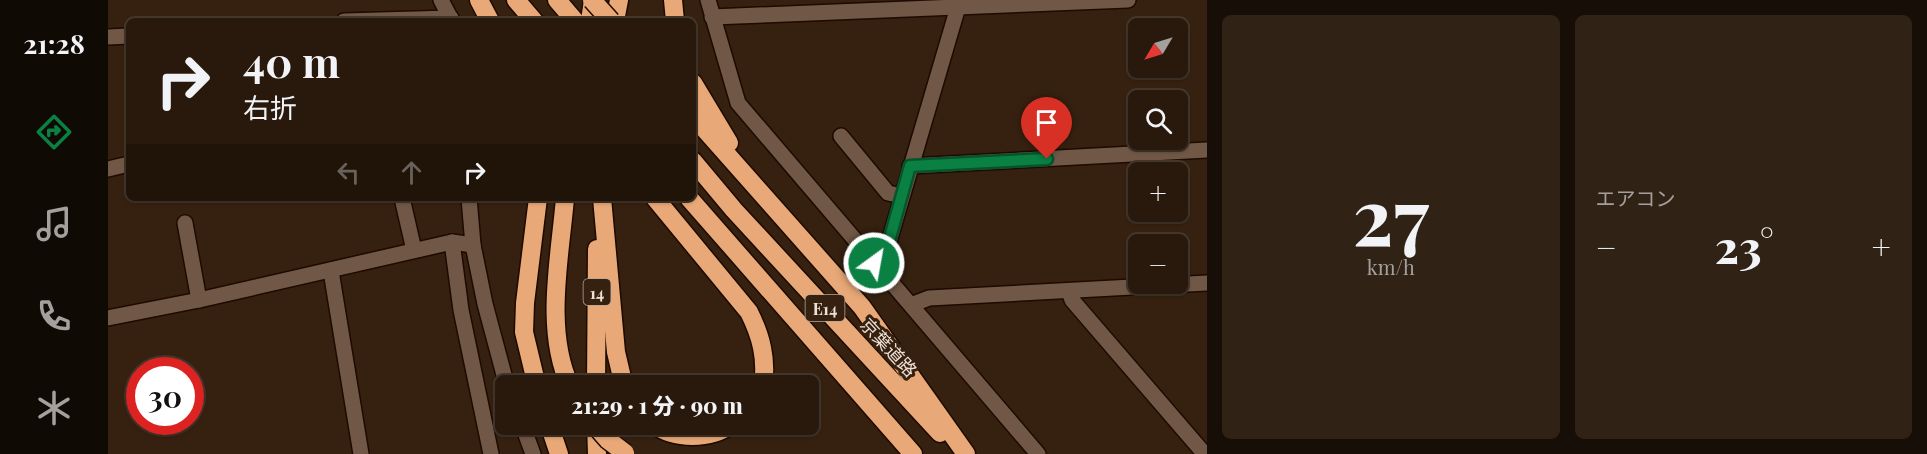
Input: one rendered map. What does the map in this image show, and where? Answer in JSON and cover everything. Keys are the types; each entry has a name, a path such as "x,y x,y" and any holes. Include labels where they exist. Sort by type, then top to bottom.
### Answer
{"highway":[{"path":"516,0 531,18"},
{"path":"557,0 572,18"},
{"path":"591,18 594,0"},
{"path":"594,0 595,18"},
{"path":"594,0 609,18"},
{"path":"673,0 675,18"},
{"path":"696,88 712,117 756,180 770,205"},
{"path":"696,119 862,307 966,454"},
{"name":"京葉道路","path":"696,165 734,210 959,454"},
{"path":"535,375 525,332 525,303 538,201"},
{"path":"565,201 555,333 560,360 566,375"},
{"name":"14","path":"596,375 597,201"},
{"path":"602,201 616,352 621,375"},
{"path":"658,201 749,312 758,329 764,350 764,375"},
{"name":"E14","path":"692,201 913,454"},
{"path":"553,435 560,454"},
{"path":"596,435 597,454"},
{"path":"604,435 626,453"},
{"path":"678,435 709,435"}],"street":[{"path":"441,0 451,18"},
{"path":"708,0 738,104 1038,454"},
{"path":"712,17 1128,0"},
{"path":"874,263 888,245 958,7"},
{"path":"108,37 126,36"},
{"path":"841,136 888,193 902,196"},
{"path":"910,166 1207,150"},
{"path":"108,169 126,165"},
{"path":"403,201 414,250"},
{"path":"469,201 473,245 485,304 504,375"},
{"path":"184,223 199,300"},
{"path":"452,242 461,310 491,454"},
{"path":"108,318 331,271 452,242 473,245"},
{"path":"331,271 360,454"},
{"path":"911,305 929,298 1207,284"},
{"path":"1069,291 1072,300 1202,450"},
{"path":"526,435 533,454"}],"route":[{"path":"874,263 888,245 910,166 1047,159"}]}
